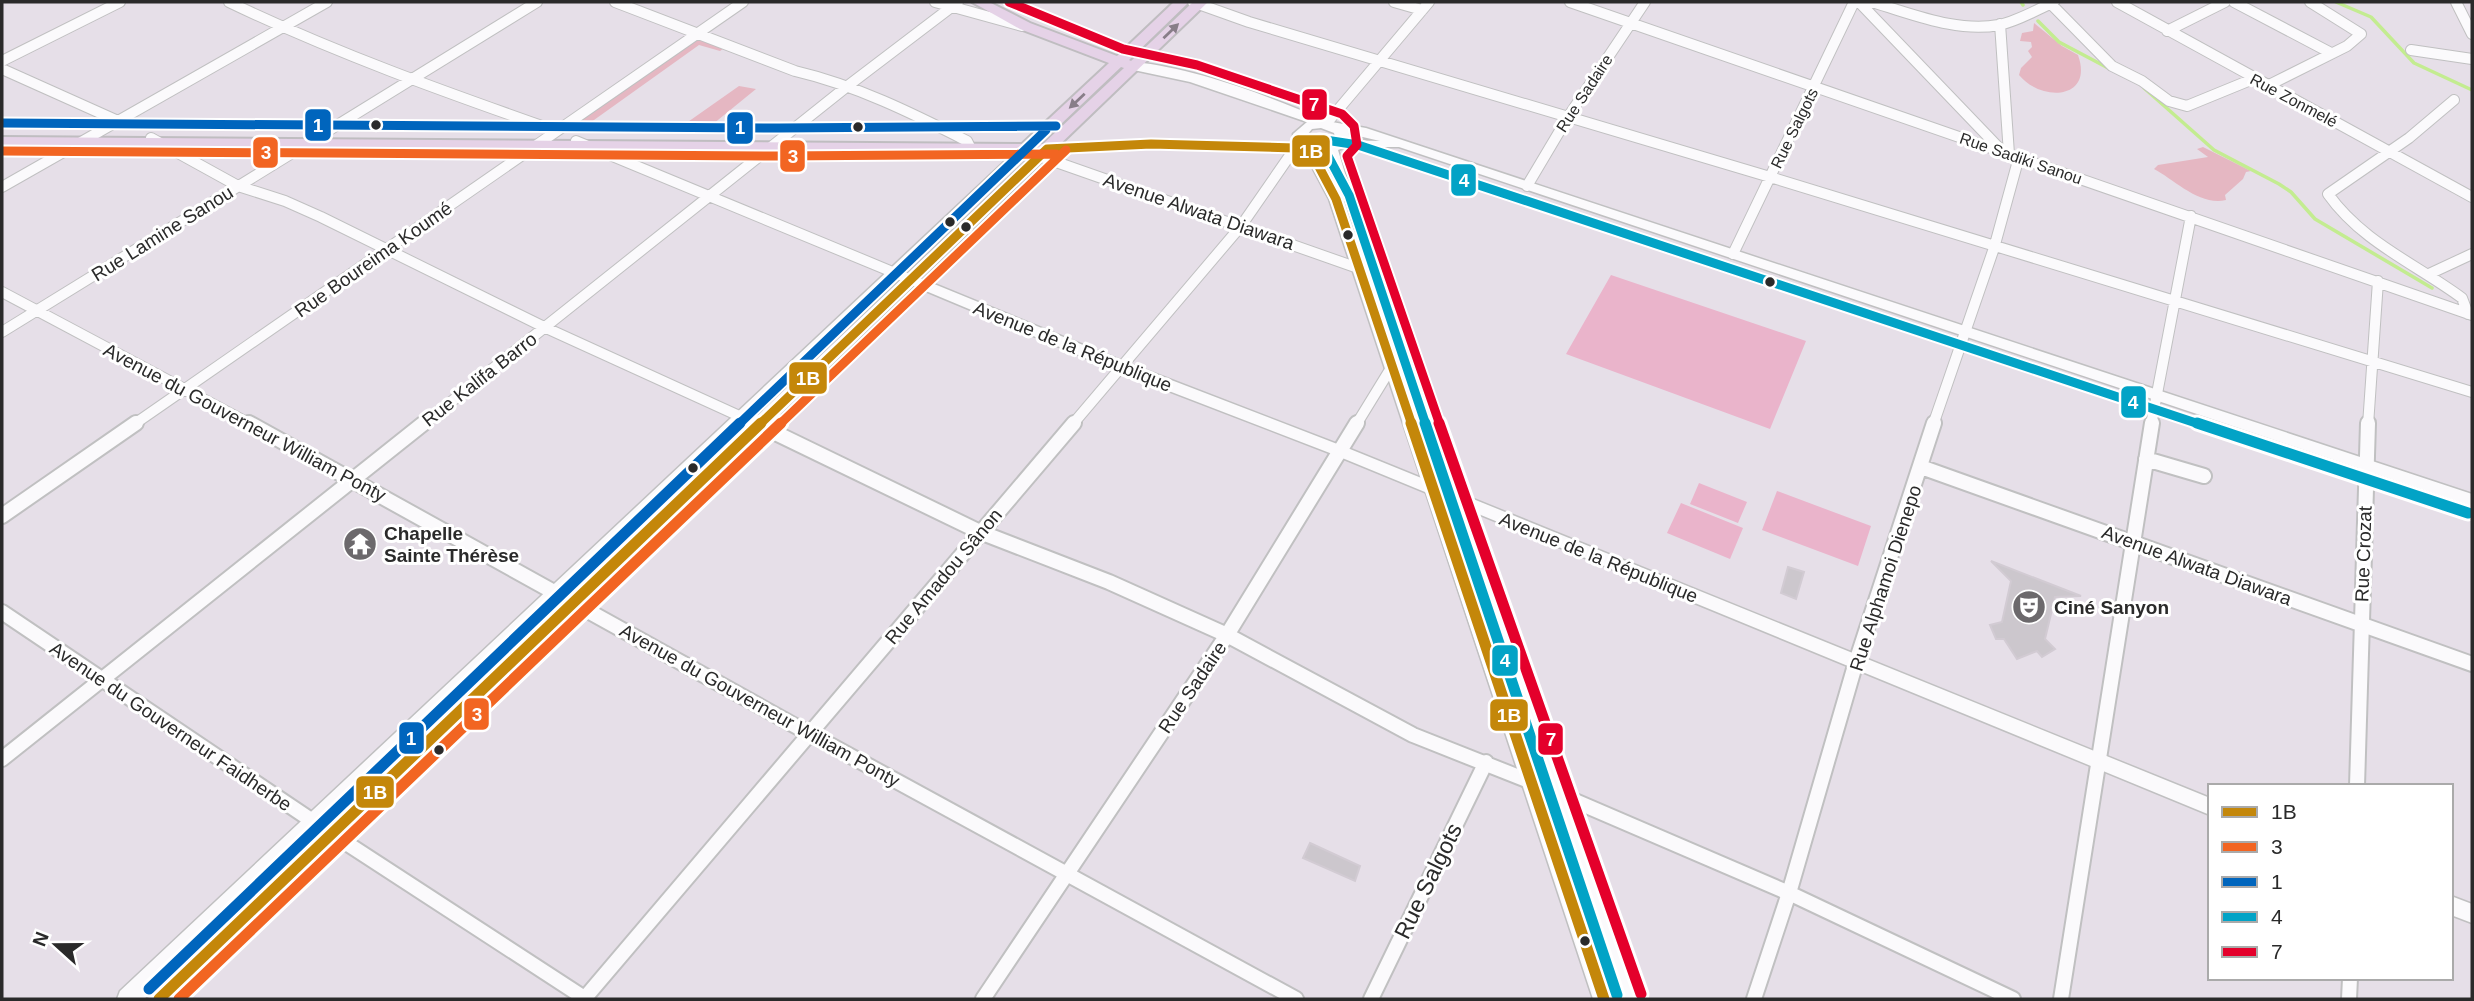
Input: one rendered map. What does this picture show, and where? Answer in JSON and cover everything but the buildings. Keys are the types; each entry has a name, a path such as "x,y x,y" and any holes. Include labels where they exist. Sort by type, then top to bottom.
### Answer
{"main road":[{"path":"979,2 1025,26 1261,100 1327,125 1344,135 1336,147"},
{"path":"993,2 1032,22 1135,62"},
{"path":"1135,62 1182,2"},
{"path":"159,999 332,834 566,598 750,421 1198,2"},
{"path":"1261,100 1302,142 1336,199 1604,999"},
{"path":"1302,142 1308,126 1327,125"},
{"path":"2,137 158,141 1041,147 1302,142 1336,147"},
{"path":"2,142 86,140"},
{"path":"1336,147 1452,498 1628,999"},
{"path":"128,999 314,822 566,598"}],"street":[{"path":"2,61 120,2"},
{"path":"229,2 281,27 409,80 556,131"},
{"path":"2,187 327,2"},
{"name":"Rue Lamine Sanou","path":"2,332 537,2"},
{"path":"615,2 795,71 825,78 845,88 901,107 969,145"},
{"name":"Rue Boureima Koumé","path":"2,516 743,2"},
{"path":"935,2 954,4 1025,26"},
{"path":"1198,2 1249,22 1770,177 1994,248 2472,392"},
{"path":"1394,2 1422,10"},
{"path":"1429,2 1327,125 1362,131 2472,500"},
{"name":"Rue Sadiki Sanou","path":"1570,2 2470,314"},
{"name":"Rue Sadaire","path":"1527,186 1567,117 1645,2"},
{"name":"Rue Salgots","path":"1732,254 1854,2"},
{"path":"1859,2 2010,154"},
{"path":"1871,2 1952,23 1985,26 2000,24 2052,3 2112,66 2141,81 2173,103 2187,106 2253,79"},
{"name":"Rue Zonmelé","path":"2117,2 2472,197"},
{"path":"2167,31 2225,2"},
{"path":"2234,2 2331,53"},
{"path":"2267,86 2347,46 2361,34 2310,2"},
{"path":"2456,2 2472,34"},
{"name":"Rue Kalifa Barro","path":"2,759 707,197 954,4"},
{"path":"2000,24 2010,154"},
{"path":"2411,50 2472,59"},
{"path":"2,69 118,121"},
{"path":"2454,100 2429,126 2388,150 2328,194 2359,228 2462,298 2470,314"},
{"path":"158,141 237,186 285,201 544,327 750,421 980,531 1108,582 1227,635 1413,735 1486,762 1789,893 2013,999"},
{"name":"Rue Amadou Sânon","path":"585,999 1241,226 1302,142"},
{"path":"583,144 902,276"},
{"path":"1336,147 1400,144"},
{"name":"Avenue Alwata Diawara","path":"1041,147 1241,226 1358,268"},
{"name":"Rue Alphamoi Dienepo","path":"1754,999 1789,893 1856,662 1964,331 1994,248 2010,154"},
{"path":"2061,999 2156,396 2191,216"},
{"path":"2429,275 2472,254"},
{"name":"Avenue de la République","path":"902,276 1122,367 1340,451 2208,806"},
{"name":"Rue Crozat","path":"2357,784 2366,466 2378,281"},
{"name":"Avenue du Gouverneur William Ponty","path":"2,292 186,388 1296,999"},
{"name":"Rue Sadaire","path":"983,999 1227,635 1391,368"},
{"path":"2146,459 2204,476"},
{"name":"Avenue Alwata Diawara","path":"1921,467 2472,664"},
{"name":"Avenue du Gouverneur Faidherbe","path":"2,612 332,834 585,999"},
{"name":"Rue Salgots","path":"1371,999 1486,762"},
{"path":"2453,906 2472,914"},
{"path":"2349,999 2350,980"}],"shaded area":[{"path":"2034,23 2062,46 2078,55 2081,70 2079,81 2072,88 2063,92 2040,90 2019,75 2021,68 2032,57 2028,51 2032,47 2031,42 2020,41 2022,33 2033,31"},
{"path":"700,34 727,46 720,51 699,45 587,125 575,119"},
{"path":"739,86 756,89 702,133 675,131"},
{"path":"2203,147 2251,171 2246,172 2243,179 2225,195 2226,200 2216,201 2197,196 2154,169 2158,165 2208,157 2197,149"},
{"path":"1611,275 1806,341 1770,429 1566,354"},
{"path":"1699,483 1747,502 1738,523 1690,504"},
{"path":"1777,491 1871,526 1858,566 1762,530"},
{"path":"1681,503 1743,528 1730,559 1667,533"}],"waterway":[{"path":"2336,2 2371,17 2414,63 2472,90"},
{"path":"2038,21 2059,42 2110,69"},
{"path":"2144,88 2214,150 2279,184 2291,192 2315,219 2432,288"}],"transit line":[{"name":"7","path":"1009,2 1123,49 1197,65 1342,114 1354,126 1357,145 1347,156 1359,196 1641,994"},
{"name":"1","path":"2,123 779,128 1056,126"},
{"name":"1","path":"149,989 1046,130"},
{"name":"4","path":"1617,995 1349,195 1319,139 1358,145 2468,513"},
{"name":"1B","path":"159,999 1047,149 1151,144 1295,148 1305,145 1309,148 1336,199 1604,999"},
{"name":"3","path":"179,999 1066,150"},
{"name":"3","path":"2,151 779,156 1056,154"}],"place":[{"name":"Chapelle Sainte Thérèse","path":"360,544"},
{"name":"Ciné Sanyon","path":"2029,607"}]}
